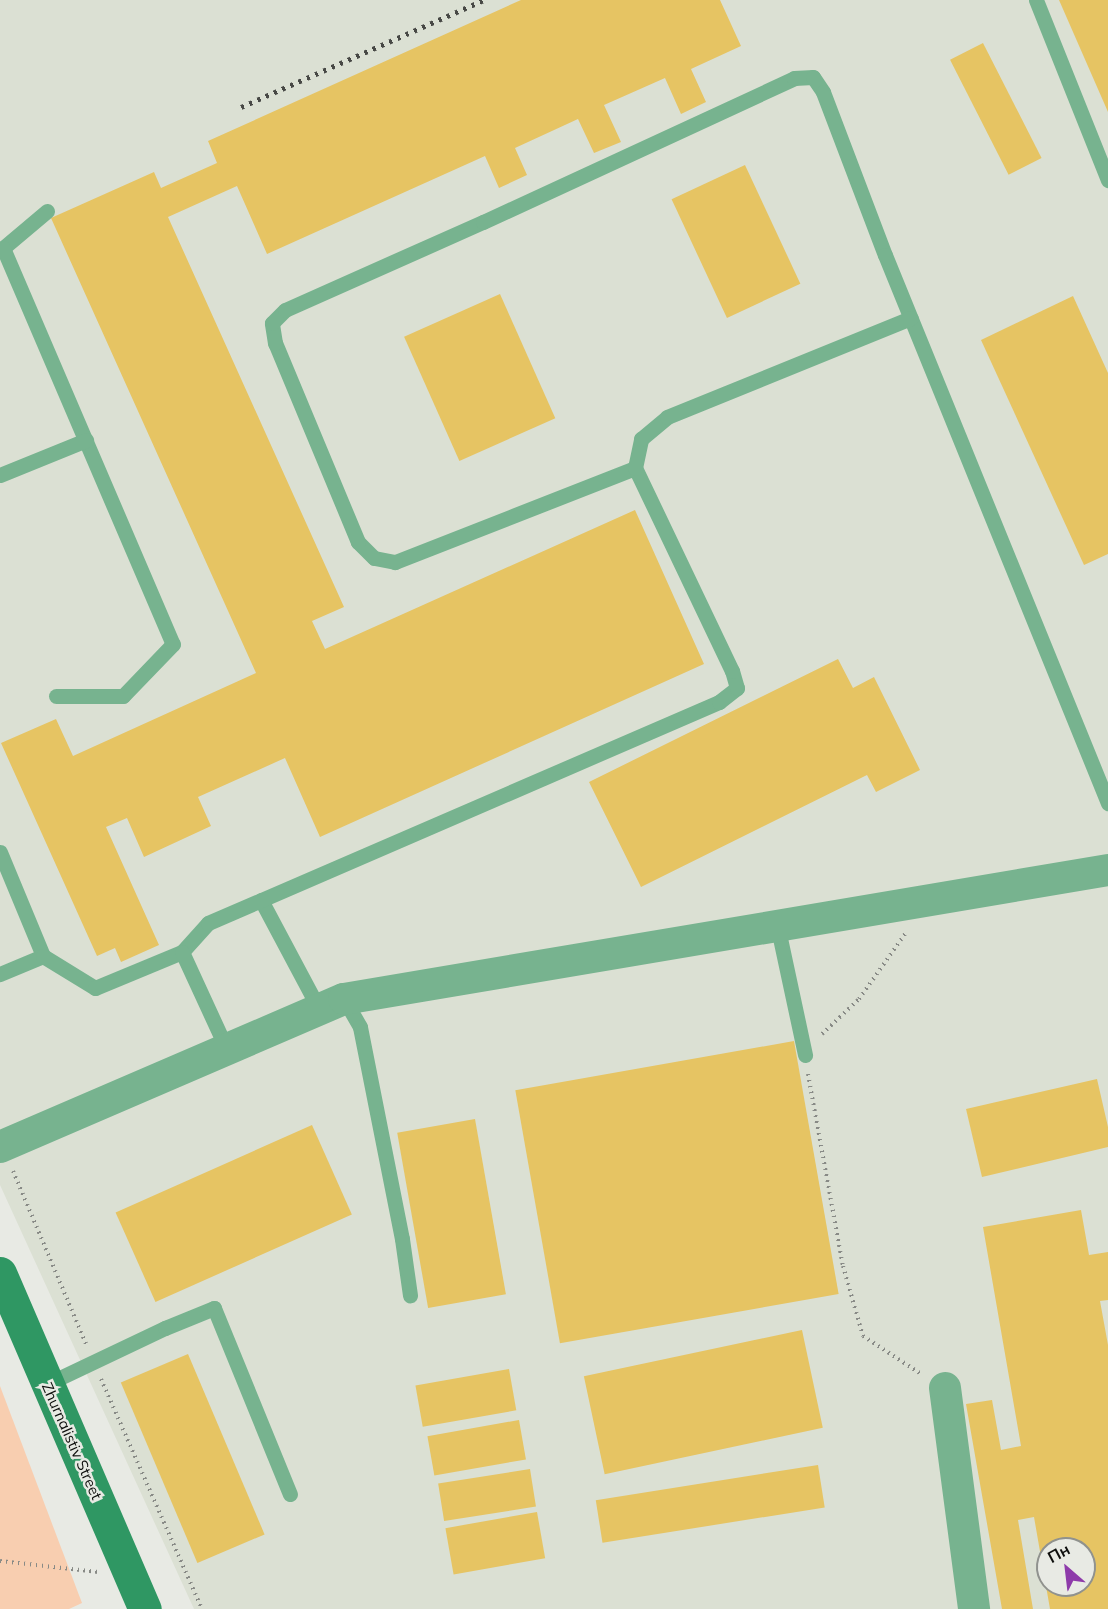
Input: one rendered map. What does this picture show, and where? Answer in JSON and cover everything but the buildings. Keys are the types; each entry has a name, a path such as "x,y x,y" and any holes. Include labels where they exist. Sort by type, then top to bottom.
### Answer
{"street":[{"path":"0,1147 331,1004 777,924 1108,870"},
{"name":"Zhurnalistiv Street","path":"0,1273 145,1609"},
{"path":"945,1388 974,1609"}],"lane":[{"path":"1036,0 1108,180"},
{"path":"635,468 395,562 374,558 358,542 275,343 272,323 285,310 483,222 794,78 813,77 823,92 911,318 1108,803"},
{"path":"47,211 3,248 173,644 123,696 56,696"},
{"path":"0,852 43,956 95,988 182,952 208,923 719,702 737,688 732,670 635,468 641,439 667,417 911,318"},
{"path":"0,476 86,440"},
{"path":"261,900 331,1004 360,1027 402,1239 410,1295"},
{"path":"777,924 805,1055"},
{"path":"182,952 227,1050"},
{"path":"0,974 43,956"},
{"path":"47,1384 214,1308 290,1494"}],"path":[{"path":"908,1367 863,1336 843,1266 805,1055 825,1030 859,999 929,899"},
{"path":"0,1561 131,1575"}],"shaded area":[{"path":"0,0 1108,0 1108,1609 194,1609 0,1185"},
{"path":"0,1386 82,1603 69,1609 0,1609"}],"railway":[{"path":"241,107 484,0"}]}
